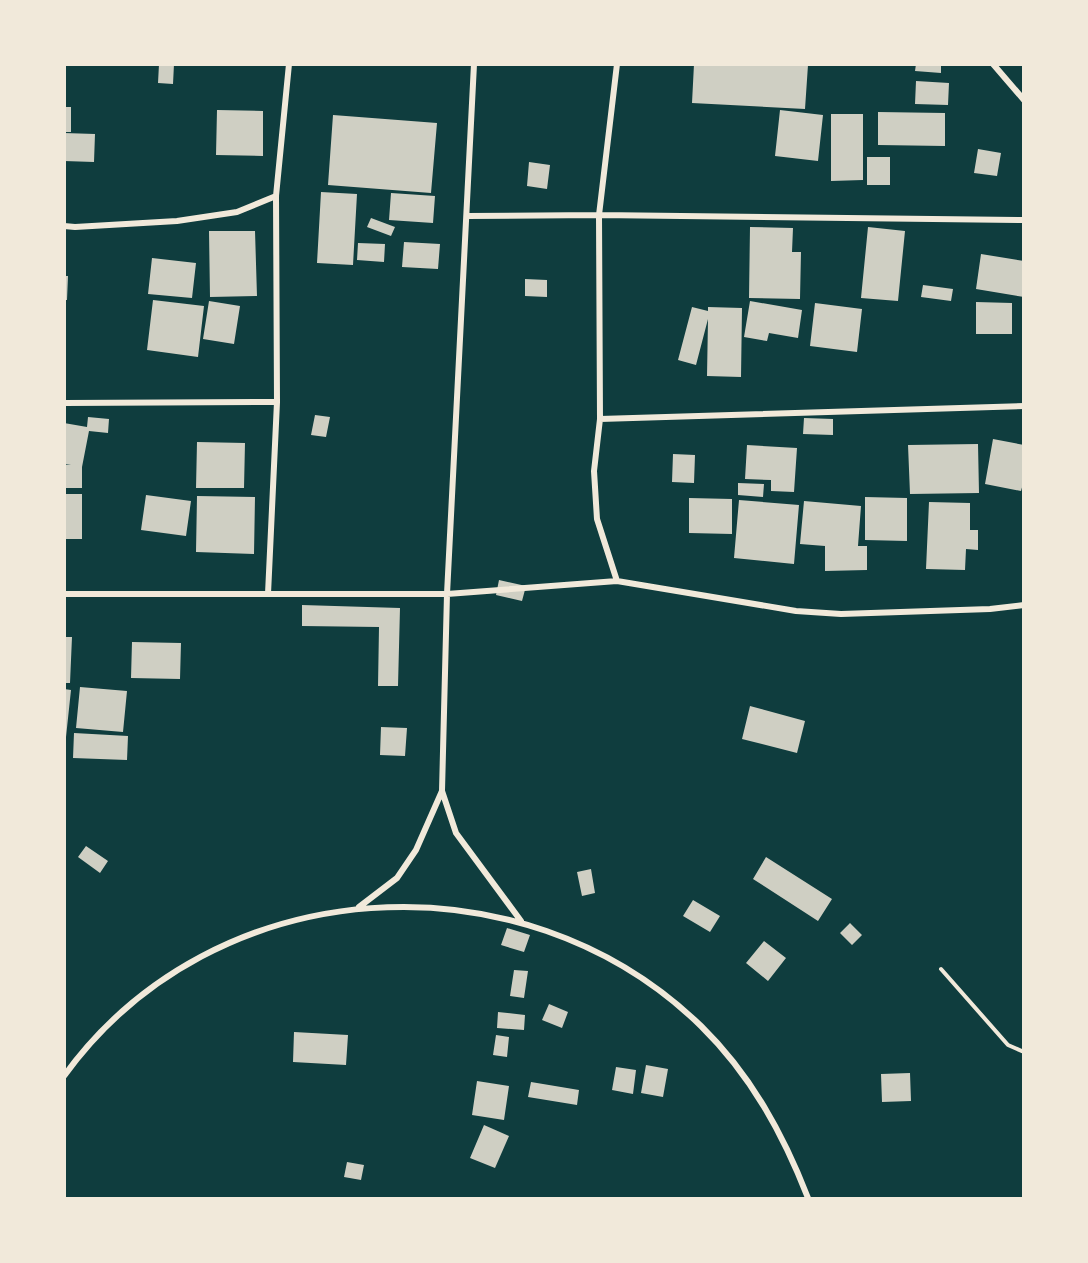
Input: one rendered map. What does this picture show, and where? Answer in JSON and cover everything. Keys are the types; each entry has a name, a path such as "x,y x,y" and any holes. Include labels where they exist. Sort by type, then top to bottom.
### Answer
{"street":[{"path":"268,594 277,402 276,196 289,64"},
{"path":"474,64 447,594 442,791 456,833 522,922"},
{"path":"617,64 598,215 600,419 594,471 597,519 617,581"},
{"path":"993,64 1023,100"},
{"path":"64,226 177,221 237,212 276,196"},
{"path":"467,216 598,215 1023,220"},
{"path":"64,403 277,402"},
{"path":"600,419 1023,406"},
{"path":"64,594 447,594 617,581 796,611 841,614 990,609 1023,605"},
{"path":"357,908 397,878 416,850 442,791"},
{"path":"64,1076 101,1032 131,1004 165,979 237,939 276,925 357,908 440,907 482,912 522,922 599,953 635,974 669,998 729,1056 760,1098 794,1162 808,1198"}],"path":[{"path":"941,969 1008,1046 1023,1052"}],"building":[{"path":"159,64 174,64 173,84 158,83"},
{"path":"694,64 808,65 805,109 692,103"},
{"path":"916,64 941,64 941,73 915,71"},
{"path":"916,81 949,83 948,105 915,104"},
{"path":"64,107 71,107 71,132 64,132"},
{"path":"217,110 263,111 263,156 216,155"},
{"path":"780,110 823,115 818,161 775,156"},
{"path":"878,112 945,113 945,146 878,145"},
{"path":"831,114 863,114 863,180 831,181"},
{"path":"333,115 437,123 431,193 328,185"},
{"path":"64,133 95,134 94,162 64,161"},
{"path":"978,149 1001,153 997,176 974,173"},
{"path":"867,157 890,157 890,185 867,185"},
{"path":"529,162 550,165 547,189 527,186"},
{"path":"321,192 357,194 353,265 317,263"},
{"path":"391,193 435,196 433,223 389,220"},
{"path":"371,218 395,227 391,236 367,227"},
{"path":"750,227 793,228 792,252 801,252 800,299 749,298"},
{"path":"868,227 905,231 898,301 861,298"},
{"path":"209,231 255,231 257,296 210,297"},
{"path":"404,242 440,244 438,269 402,267"},
{"path":"358,243 385,244 384,262 357,260"},
{"path":"981,254 1024,261 1024,297 976,289"},
{"path":"152,258 196,263 192,298 148,294"},
{"path":"64,276 68,276 67,300 64,300"},
{"path":"525,279 547,280 547,297 525,296"},
{"path":"923,285 953,289 951,301 921,297"},
{"path":"153,300 204,306 198,357 147,350"},
{"path":"209,301 240,306 234,344 203,339"},
{"path":"750,301 802,310 798,338 769,333 767,341 744,337"},
{"path":"976,302 1012,303 1012,334 976,334"},
{"path":"815,303 862,309 857,352 810,346"},
{"path":"692,307 708,311 708,307 742,308 741,377 707,376 708,319 696,365 678,360"},
{"path":"315,415 330,417 326,437 311,435"},
{"path":"88,417 109,419 108,433 89,431 82,467 82,488 64,488 64,465 71,465 64,464 64,423 87,427"},
{"path":"804,418 833,419 833,435 803,434"},
{"path":"993,439 1024,445 1024,480 1021,491 985,484"},
{"path":"197,442 245,443 244,488 196,488"},
{"path":"978,444 979,493 910,494 908,445"},
{"path":"747,445 797,448 794,492 771,491 771,480 745,479"},
{"path":"673,454 695,455 694,483 672,482"},
{"path":"738,483 764,484 763,497 738,495"},
{"path":"64,494 82,494 82,539 64,539"},
{"path":"146,495 191,501 186,536 141,530"},
{"path":"197,496 255,497 254,554 196,552"},
{"path":"865,497 907,498 907,541 865,540"},
{"path":"689,498 732,499 732,534 689,533"},
{"path":"739,500 799,505 794,564 734,558"},
{"path":"804,501 861,506 858,546 867,546 867,570 825,571 825,546 800,544"},
{"path":"929,502 970,503 970,530 978,530 978,550 966,549 965,570 926,569"},
{"path":"499,580 526,586 522,601 496,595"},
{"path":"302,605 400,608 398,686 378,686 379,627 302,626"},
{"path":"64,637 72,637 70,683 64,683"},
{"path":"132,642 181,643 180,679 131,678"},
{"path":"80,687 127,691 123,732 76,728"},
{"path":"64,689 71,690 66,737 64,737"},
{"path":"750,706 805,721 797,753 742,739"},
{"path":"381,727 407,728 405,756 380,755"},
{"path":"74,733 128,736 127,760 73,758"},
{"path":"86,846 108,861 100,873 78,857"},
{"path":"766,857 832,899 818,921 753,879"},
{"path":"591,869 595,893 582,896 577,872"},
{"path":"693,900 720,916 710,932 683,916"},
{"path":"850,923 862,935 852,945 840,933"},
{"path":"507,928 530,935 524,952 501,945"},
{"path":"764,941 786,958 768,981 746,963"},
{"path":"514,970 528,971 524,998 510,996"},
{"path":"549,1004 568,1012 562,1028 542,1020"},
{"path":"498,1012 525,1015 524,1030 497,1028"},
{"path":"294,1032 348,1035 346,1065 293,1062"},
{"path":"496,1035 509,1037 507,1057 493,1055"},
{"path":"646,1065 668,1069 663,1097 641,1093"},
{"path":"616,1067 636,1070 633,1094 612,1090"},
{"path":"910,1073 911,1101 882,1102 881,1074"},
{"path":"477,1081 509,1086 504,1120 472,1115"},
{"path":"531,1082 579,1090 577,1105 528,1097"},
{"path":"484,1125 509,1136 495,1168 470,1158"},
{"path":"347,1162 364,1165 361,1180 344,1177"}]}
